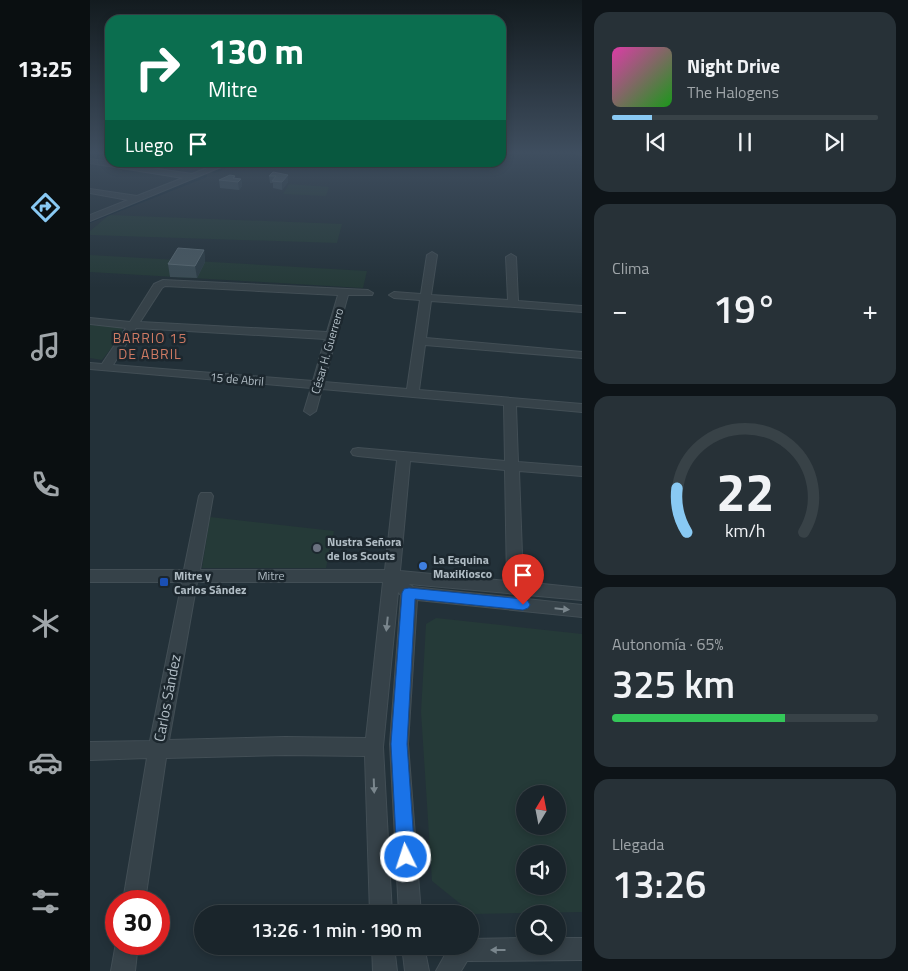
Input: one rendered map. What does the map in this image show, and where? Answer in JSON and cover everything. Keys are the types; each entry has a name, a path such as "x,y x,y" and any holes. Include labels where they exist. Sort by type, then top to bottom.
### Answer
{"street":[{"path":"124,197 139,200"},
{"path":"90,218 146,197"},
{"path":"412,395 432,255"},
{"path":"511,257 513,303"},
{"path":"105,368 158,286 163,282 368,293"},
{"name":"César H. Guerrero","path":"310,411 344,292"},
{"path":"394,295 582,309"},
{"path":"90,321 332,336"},
{"path":"420,341 582,355"},
{"name":"15 de Abril","path":"90,366 383,393 582,408"},
{"path":"510,403 515,588"},
{"path":"358,452 582,472"},
{"path":"381,905 374,747 404,456"},
{"name":"Carlos Sández","path":"136,890 158,749 206,496"},
{"name":"Mitre","path":"90,576 191,574 393,576 582,594"},
{"path":"393,576 409,593 582,611"},
{"path":"409,593 399,744 409,905"},
{"path":"90,750 285,746 374,747"},
{"path":"448,971 461,950 582,949"},
{"path":"123,971 126,955"},
{"path":"384,955 385,971"},
{"path":"415,955 417,971"}],"green space":[{"path":"109,215 342,224 337,243 90,235 90,231"},
{"path":"90,255 367,271 363,288 90,272"},
{"path":"90,325 122,327 122,334 102,360 90,358"},
{"path":"210,517 334,531 326,568 202,568"},
{"path":"436,618 582,634 582,912 566,912 566,905 516,905 516,913 479,914 479,905 462,905 432,881 421,712 426,624"}],"building":[{"path":"178,248 204,250 195,266 168,264"}],"waterway":[{"path":"90,221 151,197"}],"place":[{"name":"Nustra Señora de los Scouts","path":"317,548"},
{"name":"La Esquina MaxiKiosco","path":"423,566"},
{"name":"Mitre y Carlos Sández","path":"164,582"}],"district":[{"name":"BARRIO 15 DE ABRIL","path":"150,346"}],"route":[{"path":"406,857 399,744 409,593 523,605"}]}
